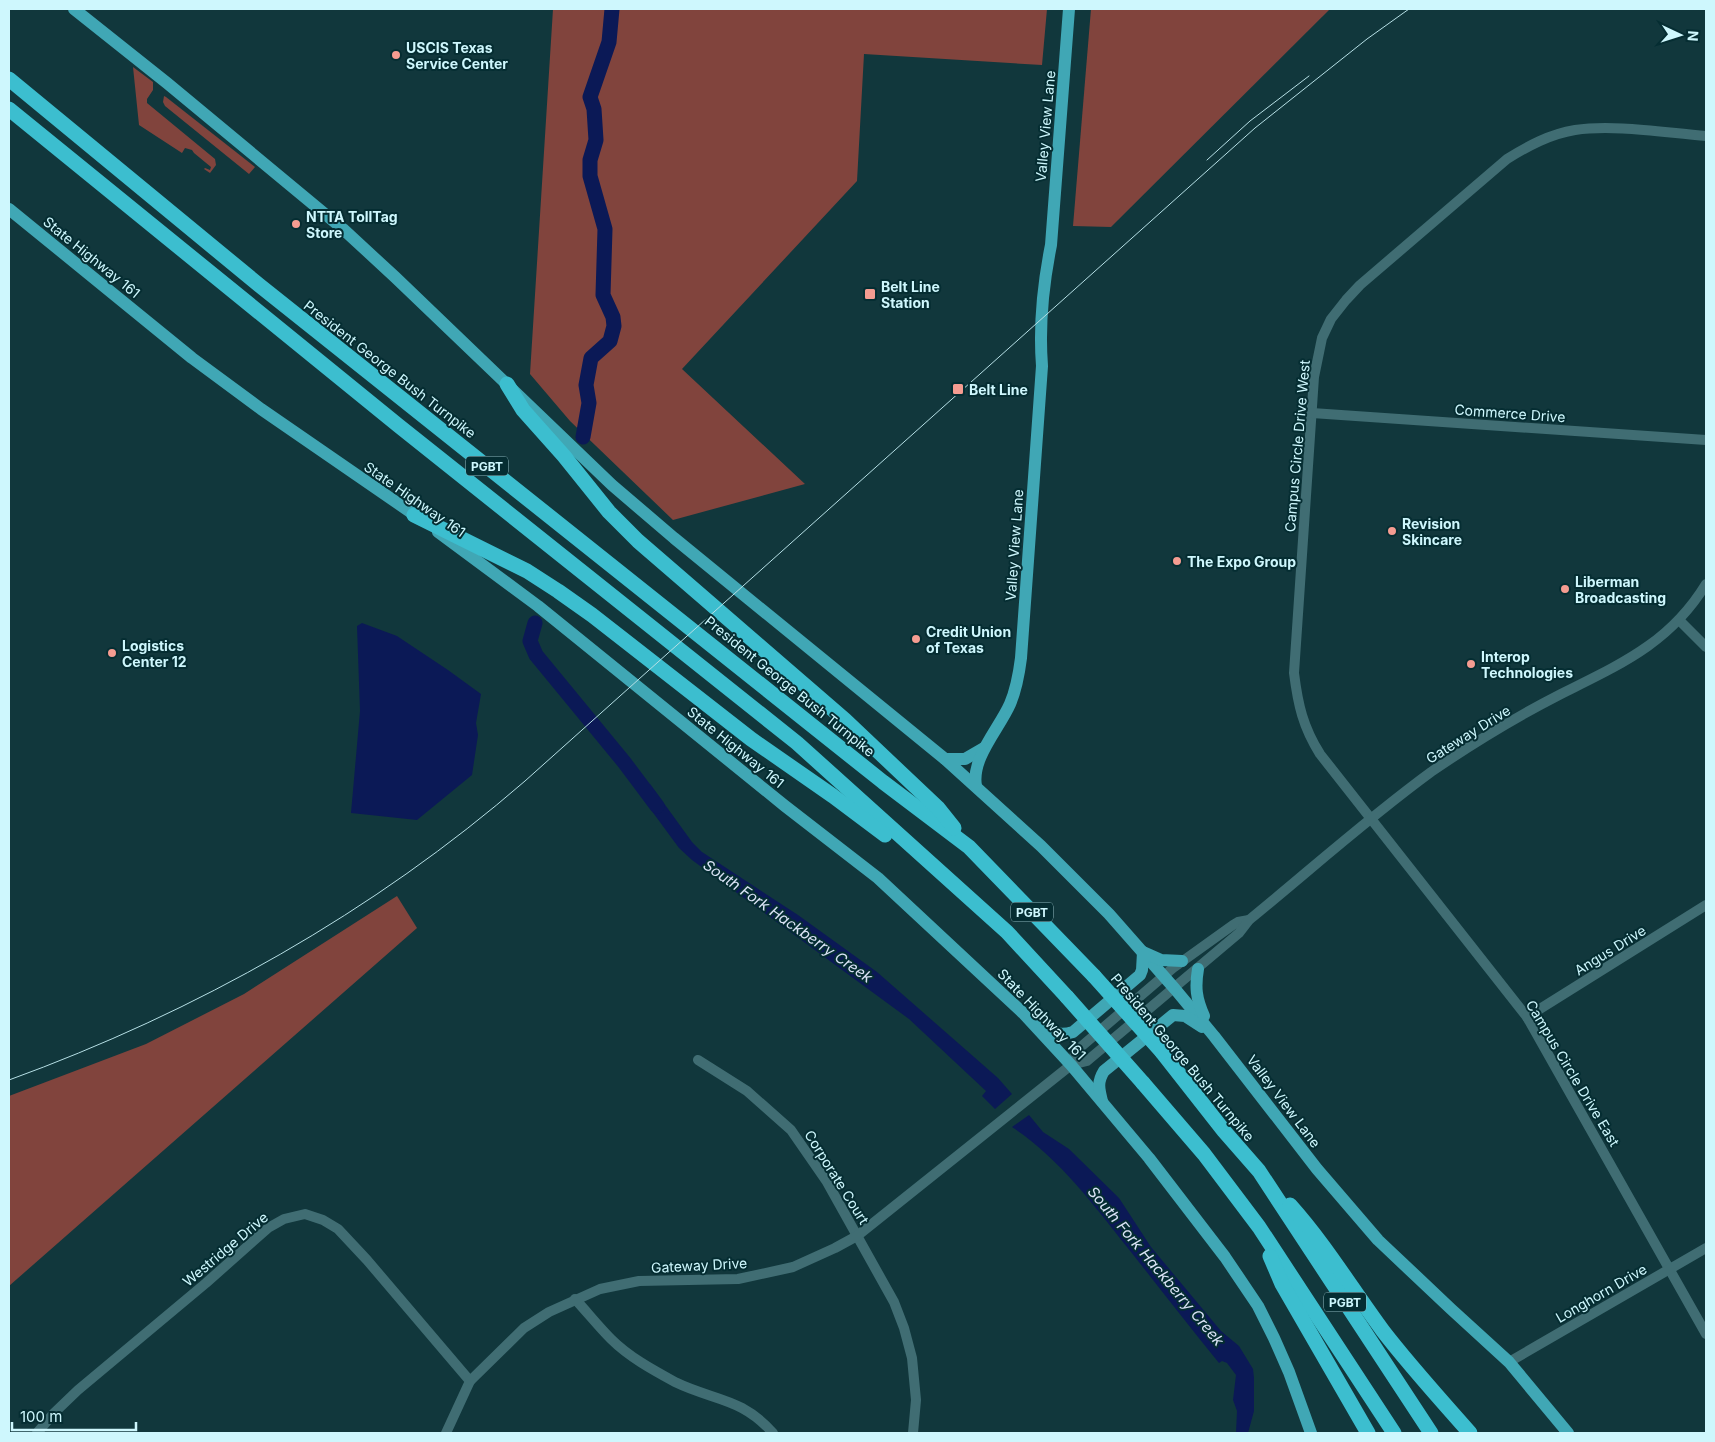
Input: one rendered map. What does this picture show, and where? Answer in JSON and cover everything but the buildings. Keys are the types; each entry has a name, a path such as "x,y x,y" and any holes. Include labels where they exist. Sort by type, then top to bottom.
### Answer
{"highway":[{"name":"President George Bush Turnpike","path":"9,79 259,285 883,782 969,847 1094,976 1162,1052 1259,1172 1431,1433"},
{"name":"PGBT","path":"9,109 391,420 797,743 1007,932 1068,997 1204,1154 1259,1227 1394,1433"},
{"path":"507,384 523,410 555,445 609,512 638,541 845,720 938,808 969,847"},
{"path":"414,515 527,571 579,605 751,739 865,819 930,870 953,883"},
{"path":"1259,1172 1305,1222 1383,1330 1470,1433"},
{"path":"1259,1227 1282,1284 1368,1433"}],"main road":[{"path":"74,9 167,83 342,229 630,501 976,786"},
{"name":"Valley View Lane","path":"1069,9 1051,246 1046,273 1040,345 1042,366 1019,672 1010,703 984,748 977,766 976,786 1079,883 1143,952 1214,1036 1317,1169 1378,1240 1509,1362 1568,1433"},
{"name":"State Highway 161","path":"9,209 192,358 261,409 414,515 538,606 785,806 878,878 1023,1013 1072,1066 1149,1158 1211,1237 1258,1306 1289,1372 1311,1433"},
{"path":"945,759 965,759 984,748"},
{"path":"1023,1013 1052,1034 1072,1032 1140,975 1143,952 1161,960 1182,961"},
{"path":"1198,968 1196,983 1198,1002 1214,1036"},
{"path":"1103,1104 1098,1086 1104,1071 1173,1015 1185,1016 1214,1036"}],"street":[{"name":"Campus Circle Drive West","path":"1372,819 1320,754 1309,736 1302,721 1297,700 1294,673 1314,377 1322,338 1332,318 1360,285 1507,159 1546,138 1574,130 1602,128 1706,136"},
{"name":"Commerce Drive","path":"1312,413 1706,440"},
{"name":"Gateway Drive","path":"446,1433 470,1380 524,1328 549,1312 576,1299 600,1289 639,1281 738,1279 767,1274 793,1267 857,1236 1072,1066 1086,1061 1175,989 1239,933 1249,920 1431,772 1497,729 1627,662 1656,641 1680,620 1706,584"},
{"path":"1680,620 1706,647"},
{"name":"Campus Circle Drive East","path":"1372,819 1527,1017 1706,1334"},
{"name":"Angus Drive","path":"1527,1017 1706,905"},
{"name":"Gateway Drive","path":"1072,1066 1076,1051 1182,961 1233,925 1249,920"},
{"name":"Corporate Court","path":"698,1060 747,1091 791,1130 828,1182 894,1302 904,1328 912,1358 916,1400 913,1433"},
{"name":"Westridge Drive","path":"36,1433 78,1390 206,1283 268,1228 284,1219 305,1214 323,1220 342,1233 427,1328 470,1380"},
{"name":"Longhorn Drive","path":"1509,1362 1706,1248"},
{"path":"576,1299 612,1340 635,1360 677,1382 735,1403 752,1412 772,1433"}],"shaded area":[{"path":"553,9 1047,9 1042,65 864,54 857,181 682,369 805,484 673,520 570,421 530,374"},
{"path":"1091,9 1330,9 1111,227 1073,226"},
{"path":"133,67 153,82 153,90 147,99 147,103 215,159 216,165 210,173 204,169 210,170 211,167 192,150 185,148 182,153 139,125"},
{"path":"164,96 255,167 249,174 165,106 163,102"},
{"path":"397,896 417,928 9,1286 9,1096 146,1044 244,994"}],"water":[{"path":"362,623 397,636 481,694 476,723 478,735 472,775 417,820 351,813 360,711 357,626"},
{"path":"650,784 692,842 702,852 798,915 877,972 998,1078 1012,1094 995,1109 982,1096 986,1091 909,1019 692,860 679,848 640,795"},
{"path":"1029,1115 1043,1132 1069,1149 1119,1198 1151,1247 1221,1331 1239,1346 1253,1369 1254,1378 1254,1411 1248,1433 1236,1433 1237,1411 1233,1400 1236,1375 1227,1363 1222,1361 1219,1363 1074,1182 1045,1152 1012,1127"}],"waterway":[{"name":"South Fork Hackberry Creek","path":"583,437 589,403 586,385 591,358 610,341 614,326 613,317 603,295 605,229 590,176 590,160 596,140 594,109 590,97 609,42 612,9"},
{"name":"South Fork Hackberry Creek","path":"535,623 530,641 536,655 624,762 657,806"}],"tram line":[{"path":"9,1080 79,1053 215,990 345,915 467,829 525,781 1255,128 1367,39 1409,9"},
{"path":"1207,160 1250,121 1309,76"}],"place":[{"name":"USCIS Texas Service Center","path":"396,55"},
{"name":"NTTA TollTag Store","path":"296,224"},
{"name":"Belt Line Station","path":"870,294"},
{"name":"Belt Line","path":"958,389"},
{"name":"Revision Skincare","path":"1392,531"},
{"name":"The Expo Group","path":"1177,561"},
{"name":"Liberman Broadcasting","path":"1565,589"},
{"name":"Credit Union of Texas","path":"916,639"},
{"name":"Logistics Center 12","path":"112,653"},
{"name":"Interop Technologies","path":"1471,664"}]}
